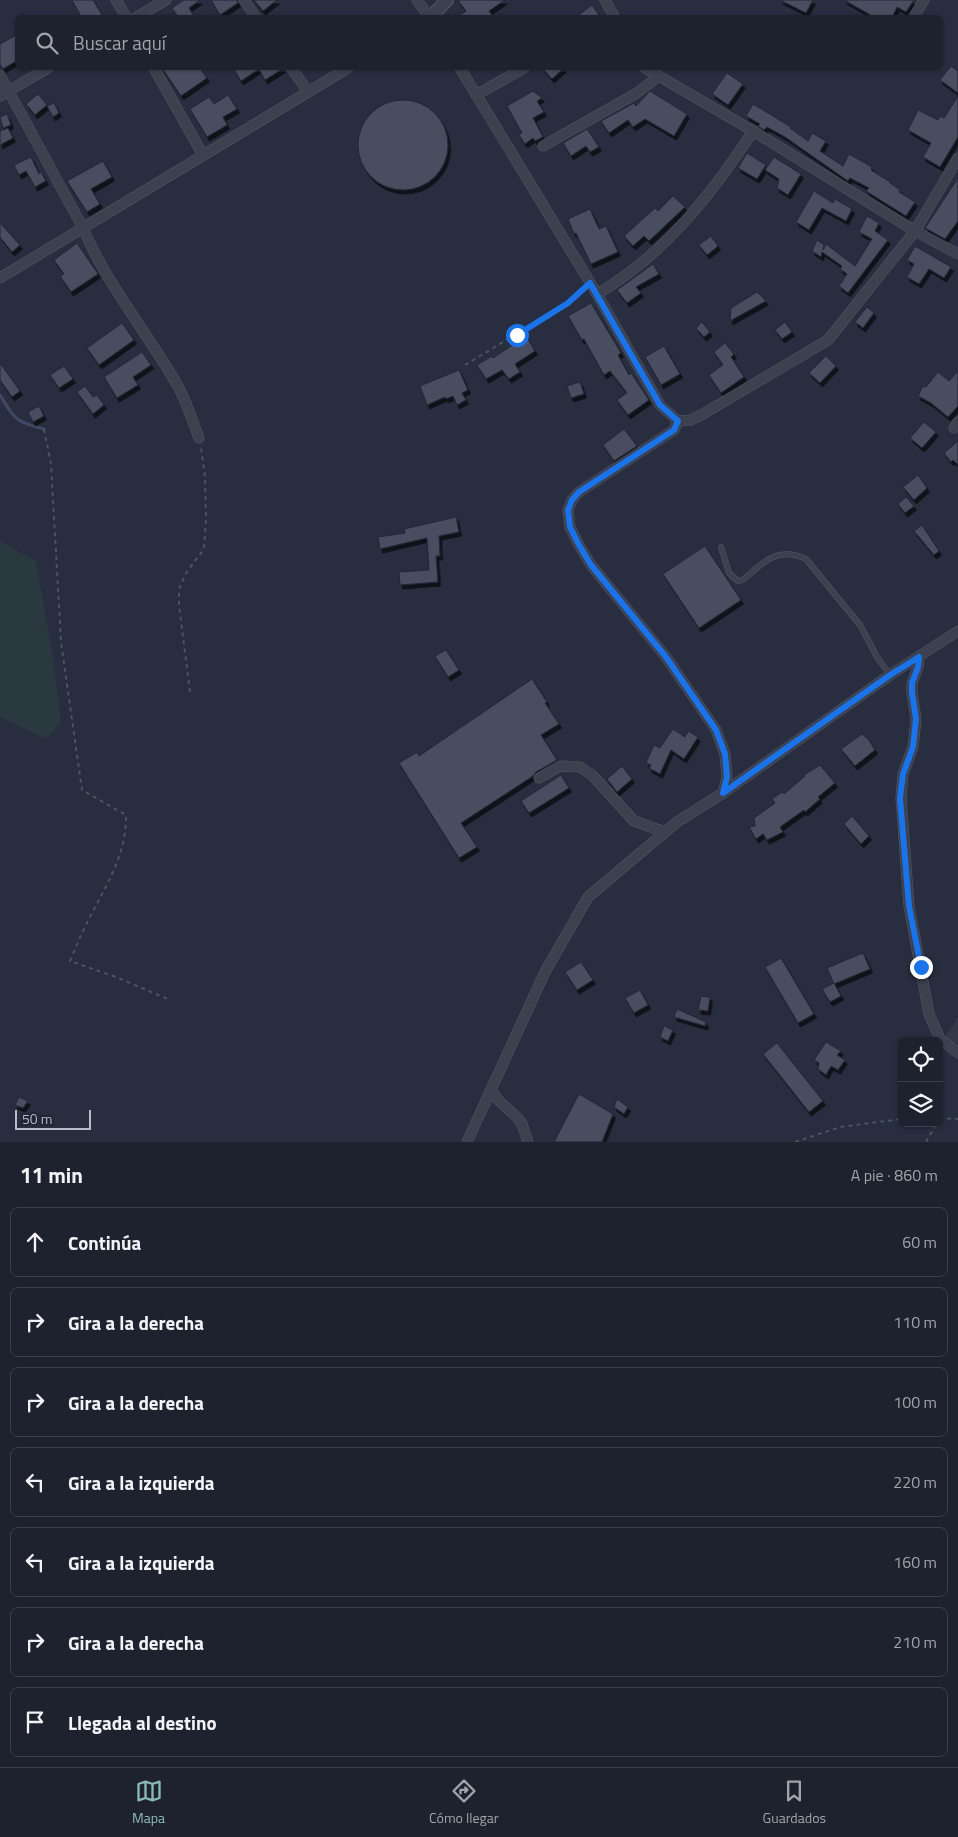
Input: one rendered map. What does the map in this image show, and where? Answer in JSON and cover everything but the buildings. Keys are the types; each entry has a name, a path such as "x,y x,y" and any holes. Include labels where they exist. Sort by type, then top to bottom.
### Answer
{"street":[{"path":"116,0 124,15"},
{"path":"140,15 166,0"},
{"path":"244,0 254,15"},
{"path":"417,0 428,15"},
{"path":"433,15 447,0"},
{"path":"605,0 613,15"},
{"path":"915,15 924,0"},
{"path":"4,93 44,70"},
{"path":"155,70 203,155"},
{"path":"292,70 308,92"},
{"path":"0,278 345,70"},
{"path":"461,70 597,294 660,405 678,421 691,420 703,414 828,340 915,231 958,158"},
{"path":"476,95 520,70"},
{"path":"648,70 753,131 915,231 958,254"},
{"path":"0,75 4,93 83,228 89,243 180,390 199,438"},
{"path":"543,146 637,93 658,76"},
{"path":"597,294 636,269 681,225 720,179 753,131"},
{"path":"678,421 674,430 579,492 572,500 568,510 569,519 570,527 591,565 666,657 716,730 725,754 727,777 723,793"},
{"path":"467,1142 545,972 588,897 677,822 723,793 890,675 958,631"},
{"path":"919,657 918,667 912,683 916,719 913,747 903,774 900,798 909,906 929,1014 940,1039 958,1053"},
{"path":"539,778 560,766 580,767 592,775 634,821 665,832"},
{"path":"491,1090 522,1124 528,1142"}],"lane":[{"path":"721,547 729,573 738,582 742,581 772,557 796,554 806,559 860,625 877,657 890,675"}],"path":[{"path":"465,365 568,303 590,283"},
{"path":"44,429 51,464 61,642 82,790 126,815 126,832 118,860 82,932 70,961 116,977 170,1000"},
{"path":"190,692 179,605 179,590 186,572 204,549 206,520 205,476 199,438"},
{"path":"943,1118 958,1119"},
{"path":"795,1142 840,1128 898,1120"},
{"path":"926,1142 935,1127"}],"shaded area":[{"path":"0,541 36,561 54,664 61,722 46,739 0,717"},
{"path":"958,1017 958,1045 945,1037"}],"waterway":[{"path":"0,395 17,419 44,429"}],"route":[{"path":"517,335 568,303 590,283 660,405 678,421 674,430 579,492 572,500 568,510 570,527 591,565 666,657 716,730 725,754 727,777 723,793 890,675 919,657 918,667 912,683 916,719 913,747 903,774 900,798 909,906 921,967"}]}
